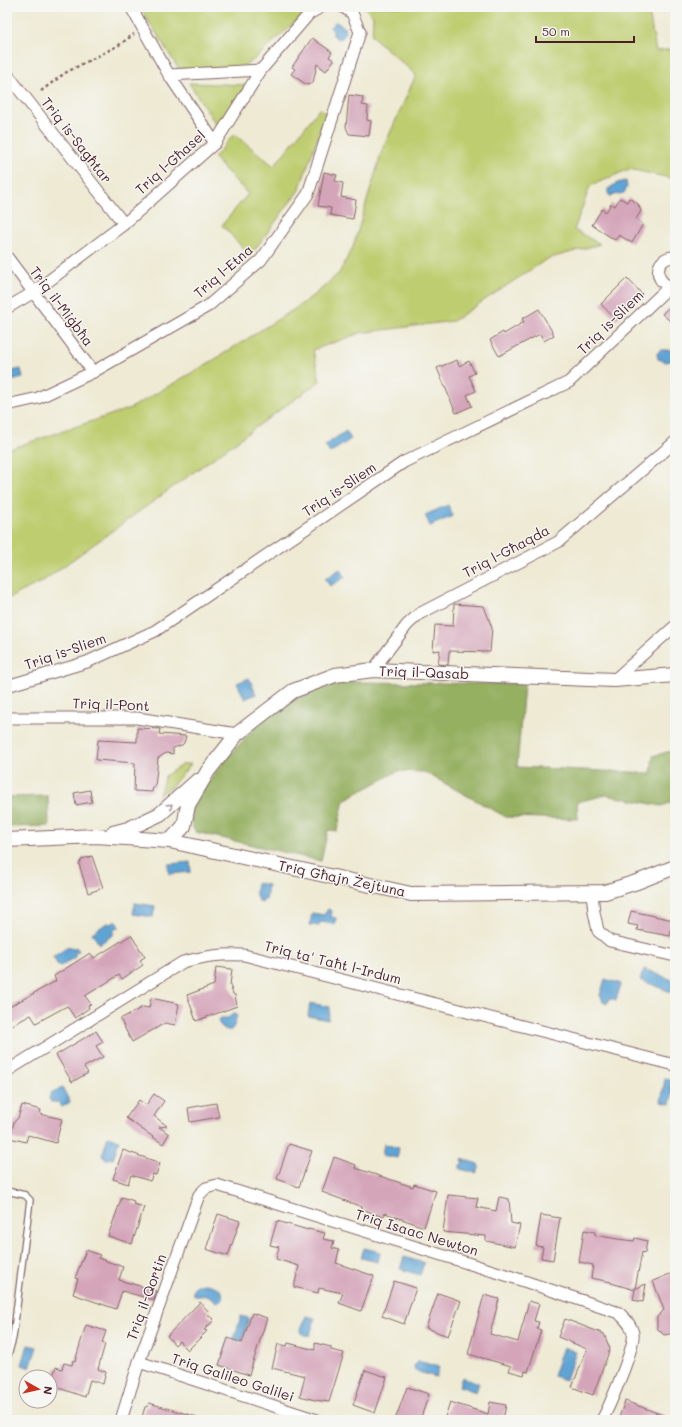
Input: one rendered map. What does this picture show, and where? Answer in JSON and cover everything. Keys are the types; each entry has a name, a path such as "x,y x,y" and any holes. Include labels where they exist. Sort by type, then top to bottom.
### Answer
{"street":[{"path":"131,7 169,75 215,143"},
{"name":"Triq l-Għasel","path":"7,308 34,292 124,224 215,143 261,70 309,14 321,7"},
{"name":"Triq l-Etna","path":"7,405 38,398 93,372 208,306 261,260 308,194 360,32 348,10"},
{"path":"169,75 261,70"},
{"name":"Triq is-Sagħtar","path":"7,74 124,224"},
{"name":"Triq il-Miġbħa","path":"7,257 93,372"},
{"path":"672,287 660,280 658,270 663,261 667,258 675,257"},
{"name":"Triq is-Sliem","path":"7,686 87,662 155,631 404,462 569,382 672,287"},
{"name":"Triq l-Għaqda","path":"373,670 403,629 420,614 558,542 675,442"},
{"path":"614,680 675,626"},
{"name":"Triq il-Qasab","path":"170,841 184,826 188,805 208,771 237,734 293,691 335,675 373,670 614,680 675,675"},
{"name":"Triq il-Pont","path":"7,718 137,718 237,734"},
{"name":"Triq il-Qasab","path":"96,836 128,829 160,814 208,771"},
{"path":"147,820 155,839"},
{"name":"Triq Għajn Żejtuna","path":"7,840 96,836 170,841 411,894 605,892 675,867"},
{"path":"592,893 598,932 610,941 675,956"},
{"name":"Triq ta' Taħt l-Irdum","path":"7,1071 183,962 223,954 244,955 675,1065"},
{"name":"Triq Isaac Newton","path":"206,1188 217,1185 502,1274 619,1313 628,1322 634,1334 629,1357 602,1420"},
{"name":"Triq il-Qortin","path":"120,1420 139,1362 199,1195 206,1188"},
{"name":"Triq Galileo Galilei","path":"139,1362 317,1420"}],"lane":[{"path":"7,1191 25,1195 30,1200 13,1338 7,1359"}],"path":[{"path":"41,91 66,73 119,45 143,28"}],"green space":[{"path":"140,7 312,7 252,61 231,72 178,68"},
{"path":"364,7 648,7 656,51 675,49 675,179 629,169 590,186 574,230 600,244 547,259 453,321 360,333 313,350 320,381 43,581 7,599 7,450 131,408 212,361 296,308 318,292 339,273 353,247 382,151 416,75 372,36 373,16"},
{"path":"189,83 248,85 217,126"},
{"path":"320,108 326,114 299,190 250,256 222,225 248,194 214,158 234,134 274,166"},
{"path":"351,682 524,684 517,767 651,773 653,756 675,750 675,801 662,806 606,795 577,802 578,819 506,817 424,772 398,771 344,800 337,831 328,830 321,861 196,832 191,822 192,806 216,771 238,745 263,721 287,704 318,690"},
{"path":"183,764 191,764 170,788 159,795 165,776"},
{"path":"48,796 49,826 7,827 7,797"}],"water":[{"path":"335,22 344,27 345,34 342,38 337,39 333,35 333,31 330,27"},
{"path":"626,181 627,187 624,193 610,196 608,189 617,183"},
{"path":"660,350 675,350 675,360 666,362 658,359 657,354"},
{"path":"21,369 23,378 7,382 7,372"},
{"path":"346,431 351,439 330,453 325,445"},
{"path":"448,505 453,516 430,526 425,515"},
{"path":"340,569 345,577 330,586 325,579"},
{"path":"249,678 256,694 245,699 237,683"},
{"path":"190,862 191,872 169,874 168,864"},
{"path":"257,883 268,885 266,900 263,899 263,902 261,903 256,897"},
{"path":"135,903 155,906 153,917 133,914"},
{"path":"328,909 332,911 331,917 336,918 335,924 320,922 319,926 310,925 312,913 324,915"},
{"path":"116,921 119,927 114,930 113,935 99,944 92,933 107,923 111,924"},
{"path":"68,947 72,949 76,947 79,951 75,953 75,957 59,967 53,957"},
{"path":"644,969 675,981 671,992 640,980"},
{"path":"605,979 621,984 616,1000 609,998 607,1004 603,1002 600,995"},
{"path":"310,1003 330,1007 328,1020 308,1016"},
{"path":"233,1014 236,1014 237,1016 233,1027 231,1030 225,1029 218,1021 220,1018 228,1018"},
{"path":"665,1078 671,1079 670,1088 673,1089 670,1104 661,1102"},
{"path":"62,1087 70,1102 62,1107 58,1102 51,1102 49,1098 51,1093"},
{"path":"108,1136 119,1140 113,1159 105,1159 102,1156"},
{"path":"384,1144 399,1148 397,1158 382,1155"},
{"path":"462,1159 478,1164 478,1171 476,1173 460,1169 460,1165 463,1163"},
{"path":"364,1248 380,1252 378,1262 361,1258"},
{"path":"404,1257 424,1263 420,1275 400,1269"},
{"path":"205,1284 212,1285 221,1290 223,1296 222,1300 217,1302 207,1296 195,1296 193,1292 194,1288"},
{"path":"241,1316 249,1318 242,1341 234,1339"},
{"path":"306,1316 315,1318 310,1335 305,1335 300,1332"},
{"path":"28,1345 37,1347 30,1368 22,1365"},
{"path":"563,1347 576,1352 566,1380 553,1376"},
{"path":"418,1361 439,1367 436,1377 415,1371 414,1365"},
{"path":"462,1377 479,1383 476,1392 459,1386"}],"building":[{"path":"312,38 332,52 329,57 334,60 326,71 317,64 313,83 307,85 291,74 295,69 292,67"},
{"path":"349,95 363,97 362,105 368,106 367,120 371,121 369,136 349,134 346,127"},
{"path":"324,172 337,175 335,181 343,183 341,197 356,200 353,219 330,215 331,208 318,206"},
{"path":"620,198 627,202 629,198 638,204 641,211 636,219 643,224 632,243 619,235 615,240 592,225 602,209 606,212 611,204 615,206"},
{"path":"627,278 642,294 616,320 601,304"},
{"path":"675,302 675,325 662,314"},
{"path":"539,309 554,335 544,341 540,334 499,356 490,340 503,332 504,334 524,322 522,319"},
{"path":"457,360 459,366 469,361 475,373 469,376 476,391 467,395 472,406 456,413 437,368"},
{"path":"454,604 484,606 492,628 490,652 449,651 448,665 438,664 440,650 433,651 435,625 453,626"},
{"path":"137,728 160,729 159,734 186,736 182,745 173,748 173,754 166,753 158,758 155,787 153,787 152,792 134,791 135,763 96,760 98,740 137,742"},
{"path":"90,790 92,802 76,805 74,793"},
{"path":"92,856 103,888 88,893 79,864 82,859"},
{"path":"631,911 673,920 670,936 637,930 638,926 628,924"},
{"path":"131,935 145,957 140,960 143,965 122,979 119,975 85,996 91,1004 88,1005 89,1008 75,1018 67,1006 36,1023 31,1015 7,1028 7,1008 56,981 54,976 90,953 94,958"},
{"path":"216,967 232,969 230,985 233,994 235,995 237,1006 196,1021 187,995 214,985"},
{"path":"151,998 179,1004 175,1025 165,1023 132,1042 120,1019 143,1007 149,1008"},
{"path":"96,1031 103,1042 96,1046 103,1057 84,1067 88,1073 72,1082 56,1055"},
{"path":"154,1094 164,1101 154,1116 167,1126 159,1127 169,1134 163,1144 126,1118 139,1100 146,1105"},
{"path":"216,1103 219,1117 190,1122 188,1108"},
{"path":"22,1105 41,1110 40,1114 62,1119 56,1143 28,1135 26,1142 10,1138 14,1122 18,1118"},
{"path":"289,1144 312,1151 299,1187 277,1179"},
{"path":"123,1150 160,1163 156,1175 153,1174 150,1181 131,1175 128,1184 113,1179"},
{"path":"334,1157 356,1165 355,1168 413,1187 414,1184 436,1191 424,1227 385,1213 383,1217 362,1209 362,1207 322,1192"},
{"path":"448,1195 478,1198 476,1207 496,1211 499,1197 509,1199 511,1223 520,1225 515,1247 486,1241 486,1236 443,1232"},
{"path":"122,1197 134,1201 133,1204 144,1207 132,1244 108,1236"},
{"path":"218,1214 240,1221 228,1256 206,1249"},
{"path":"541,1215 560,1218 553,1260 541,1258 543,1247 536,1246"},
{"path":"277,1221 308,1230 325,1233 323,1239 334,1241 332,1248 339,1250 336,1263 374,1276 361,1311 339,1303 343,1293 319,1288 318,1293 294,1287 299,1266 276,1259 279,1247 270,1245"},
{"path":"584,1230 595,1232 595,1235 617,1239 634,1241 635,1238 647,1241 645,1253 642,1252 635,1289 646,1284 643,1302 633,1300 635,1290 611,1282 591,1278 593,1265 579,1262"},
{"path":"86,1250 100,1255 98,1258 123,1267 119,1280 157,1291 154,1300 122,1291 116,1309 73,1294 78,1279 75,1278"},
{"path":"675,1272 675,1335 674,1333 664,1335 657,1328 657,1317 664,1310 653,1281"},
{"path":"394,1281 416,1288 404,1324 382,1316"},
{"path":"438,1293 461,1301 448,1336 426,1328"},
{"path":"484,1295 499,1299 490,1334 518,1342 529,1301 539,1304 534,1321 539,1322 537,1329 541,1330 528,1372 525,1371 524,1375 509,1371 511,1366 468,1354"},
{"path":"200,1302 209,1312 207,1314 214,1320 204,1330 207,1331 188,1350 179,1341 175,1345 167,1336"},
{"path":"252,1313 267,1318 249,1375 219,1365 228,1338 242,1343"},
{"path":"565,1319 604,1334 610,1349 593,1395 572,1387 587,1349 558,1337"},
{"path":"86,1325 106,1331 102,1343 105,1344 98,1369 106,1372 103,1384 90,1380 85,1397 58,1388 58,1369 55,1369 56,1367 62,1369 64,1363 72,1365 73,1360 75,1361"},
{"path":"288,1343 315,1350 315,1343 331,1347 331,1350 344,1353 329,1402 300,1396 305,1376 272,1368 278,1344 287,1346"},
{"path":"365,1370 387,1377 375,1413 353,1405"},
{"path":"407,1387 429,1394 420,1420 395,1420"},
{"path":"625,1401 674,1419 674,1420 618,1420"},
{"path":"450,1402 488,1414 490,1402 506,1405 503,1420 444,1420"},
{"path":"149,1403 197,1417 196,1420 141,1420 145,1407 148,1406"}]}
